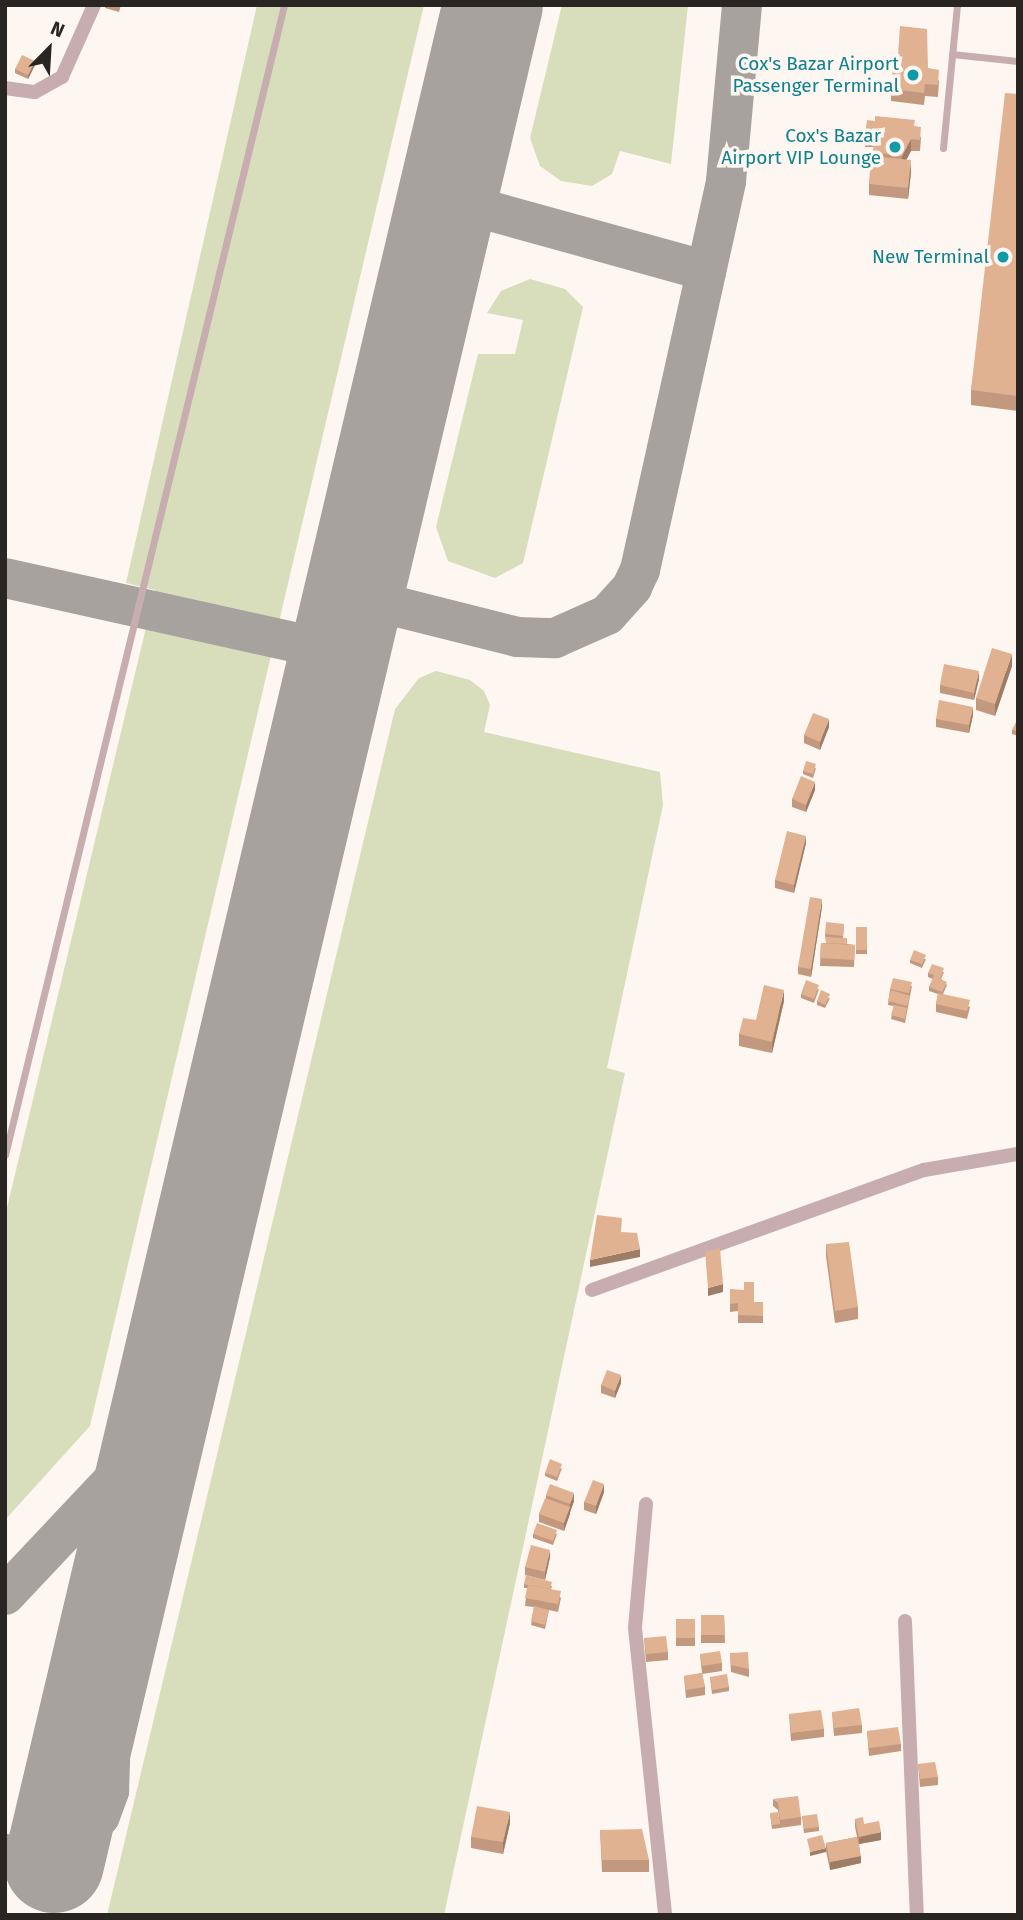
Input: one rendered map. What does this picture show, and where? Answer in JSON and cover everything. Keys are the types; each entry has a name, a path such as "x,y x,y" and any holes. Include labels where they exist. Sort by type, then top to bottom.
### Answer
{"street":[{"path":"5,88 36,93 62,77 94,5"},
{"path":"592,1290 924,1170 1018,1154"},
{"path":"646,1504 635,1628 665,1915"},
{"path":"905,1621 917,1915"}],"lane":[{"path":"5,1155 284,5"},
{"path":"943,148 957,5"},
{"path":"952,54 1018,61"}],"green space":[{"path":"257,5 424,5 90,1426 5,1520 5,1216 155,590 126,583"},
{"path":"562,5 688,5 671,164 620,151 612,174 592,186 561,181 540,166 530,138"},
{"path":"530,279 565,289 583,307 523,563 495,578 448,561 436,527 478,354 515,354 523,320 487,313 501,291"},
{"path":"436,671 470,680 484,691 490,705 484,732 660,772 663,805 607,1068 625,1073 444,1915 107,1915 395,709 419,678"}],"building":[{"name":"Cox's Bazar Airport Passenger Terminal","path":"900,26 927,29 928,68 939,70 938,85 925,84 924,93 891,89 893,68 897,69"},
{"path":"22,55 35,61 28,75 15,69"},
{"name":"New Terminal","path":"1005,93 1018,94 1018,396 971,390"},
{"path":"875,116 915,120 914,126 921,127 920,140 911,139 902,156 873,152 875,136 865,135 867,120 875,121"},
{"path":"871,156 911,160 908,188 869,184"},
{"path":"992,648 1012,654 995,704 976,698"},
{"path":"944,664 979,671 974,693 940,685"},
{"path":"939,700 973,707 969,725 936,719"},
{"path":"813,713 829,719 820,742 804,735"},
{"path":"1018,720 1018,732 1012,730"},
{"path":"806,761 816,764 813,774 803,771"},
{"path":"801,776 815,782 806,805 792,799"},
{"path":"787,831 806,836 794,885 775,880"},
{"path":"810,897 822,899 811,969 798,967"},
{"path":"826,922 844,924 843,936 825,934"},
{"path":"856,927 867,927 867,950 856,950"},
{"path":"826,937 847,938 847,944 826,943"},
{"path":"821,943 855,945 854,960 820,958"},
{"path":"914,950 926,955 922,964 910,960"},
{"path":"932,964 944,968 940,979 947,982 942,992 929,987 934,975 928,973"},
{"path":"893,978 912,982 909,993 890,989"},
{"path":"806,980 819,985 814,999 801,994"},
{"path":"764,985 784,990 772,1042 739,1034 743,1018 756,1020"},
{"path":"821,990 830,994 825,1005 817,1001"},
{"path":"891,990 910,996 907,1006 888,1001"},
{"path":"938,993 970,1000 967,1011 936,1004"},
{"path":"894,1005 907,1008 905,1019 891,1015"},
{"path":"597,1215 622,1218 621,1232 637,1233 640,1249 590,1260"},
{"path":"849,1242 858,1307 835,1311 826,1244"},
{"path":"720,1248 723,1284 708,1288 705,1252"},
{"path":"744,1282 754,1282 754,1302 763,1302 763,1316 738,1315 738,1303 730,1304 730,1289 744,1290"},
{"path":"607,1370 621,1375 615,1391 601,1385"},
{"path":"550,1459 562,1464 557,1477 545,1473"},
{"path":"593,1480 604,1484 596,1506 584,1502"},
{"path":"550,1484 574,1493 570,1504 546,1495"},
{"path":"545,1498 570,1507 564,1523 539,1514"},
{"path":"537,1523 557,1530 553,1541 533,1534"},
{"path":"531,1545 550,1550 545,1572 525,1567"},
{"path":"526,1575 552,1582 550,1589 524,1584"},
{"path":"528,1585 561,1591 558,1604 525,1598"},
{"path":"534,1606 549,1610 545,1625 531,1621"},
{"path":"701,1615 724,1615 725,1635 701,1635"},
{"path":"676,1619 695,1619 695,1638 676,1638"},
{"path":"666,1636 668,1652 646,1654 644,1638"},
{"path":"720,1651 722,1663 702,1666 700,1654"},
{"path":"748,1652 749,1669 731,1665 730,1653"},
{"path":"702,1673 705,1687 686,1690 684,1676"},
{"path":"727,1674 729,1687 712,1690 710,1677"},
{"path":"859,1708 862,1725 834,1728 832,1712"},
{"path":"821,1710 824,1729 791,1733 789,1714"},
{"path":"898,1727 901,1744 869,1748 867,1731"},
{"path":"935,1762 938,1777 920,1779 918,1764"},
{"path":"798,1796 801,1817 780,1820 778,1802 773,1799"},
{"path":"477,1806 510,1812 503,1842 471,1837"},
{"path":"778,1812 780,1824 772,1825 770,1813"},
{"path":"817,1814 819,1827 804,1829 802,1816"},
{"path":"863,1817 864,1824 879,1821 881,1832 859,1837 855,1819"},
{"path":"642,1829 649,1860 602,1860 600,1830"},
{"path":"822,1835 826,1848 810,1852 807,1839"},
{"path":"857,1837 861,1856 830,1862 826,1843"}],"taxiway":[{"path":"398,607 517,637 555,638 607,615 632,587 640,570 726,181 742,5"},
{"path":"447,199 706,271"},
{"path":"343,642 350,626 366,611 398,607 372,589 363,558"},
{"path":"5,578 340,652"},
{"path":"5,1595 135,1457 161,1410"},
{"path":"5,1854 35,1857 61,1850 83,1836 100,1816 109,1791 110,1762 94,1717 93,1698"}],"runway":[{"path":"54,1863 493,5"}],"place":[{"name":"Cox's Bazar Airport Passenger Terminal","path":"913,75"},
{"name":"Cox's Bazar Airport VIP Lounge","path":"895,147"},
{"name":"New Terminal","path":"1003,257"}]}
